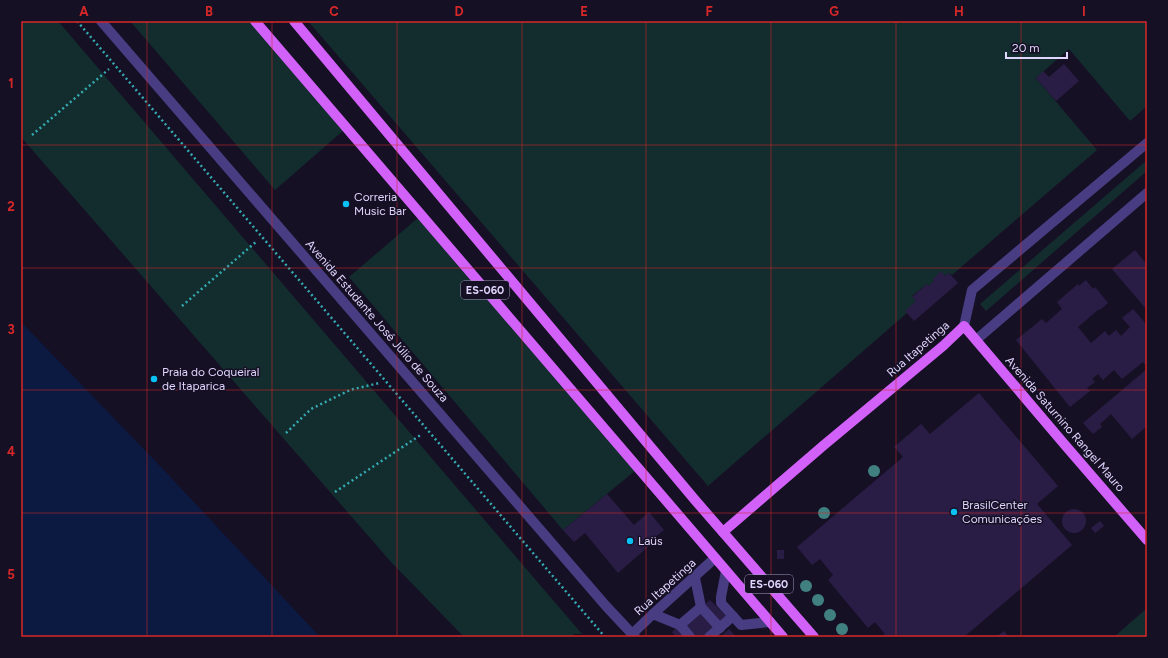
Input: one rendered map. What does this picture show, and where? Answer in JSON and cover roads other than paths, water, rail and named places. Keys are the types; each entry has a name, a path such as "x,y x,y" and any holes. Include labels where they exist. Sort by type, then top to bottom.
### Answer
{"main road":[{"name":"ES-060","path":"255,21 782,637"},
{"name":"ES-060","path":"294,21 723,532 814,637"},
{"name":"Rua Itapetinga","path":"723,532 824,445 943,346 964,326"},
{"name":"Avenida Saturnino Rangel Mauro","path":"964,326 1147,540"}],"street":[{"name":"Avenida Estudante José Júlio de Souza","path":"101,21 633,636"},
{"name":"Rua Itapetinga","path":"964,326 972,290 1147,143"},
{"path":"976,340 1147,193"},
{"name":"Rua Itapetinga","path":"633,636 653,614 695,578 715,558"},
{"path":"726,571 720,600 721,603 739,623 744,625 770,622"},
{"path":"695,578 701,607 720,628"},
{"path":"680,625 701,607"},
{"path":"653,614 680,625 690,637"},
{"path":"710,637 733,616"}],"water":[{"path":"21,322 164,470 320,637 21,637"}],"place":[{"name":"Correria Music Bar","path":"346,204"},
{"name":"Praia do Coqueiral de Itaparica","path":"154,379"},
{"name":"BrasilCenter Comunicações","path":"954,512"},
{"name":"Laüs","path":"630,541"}]}
